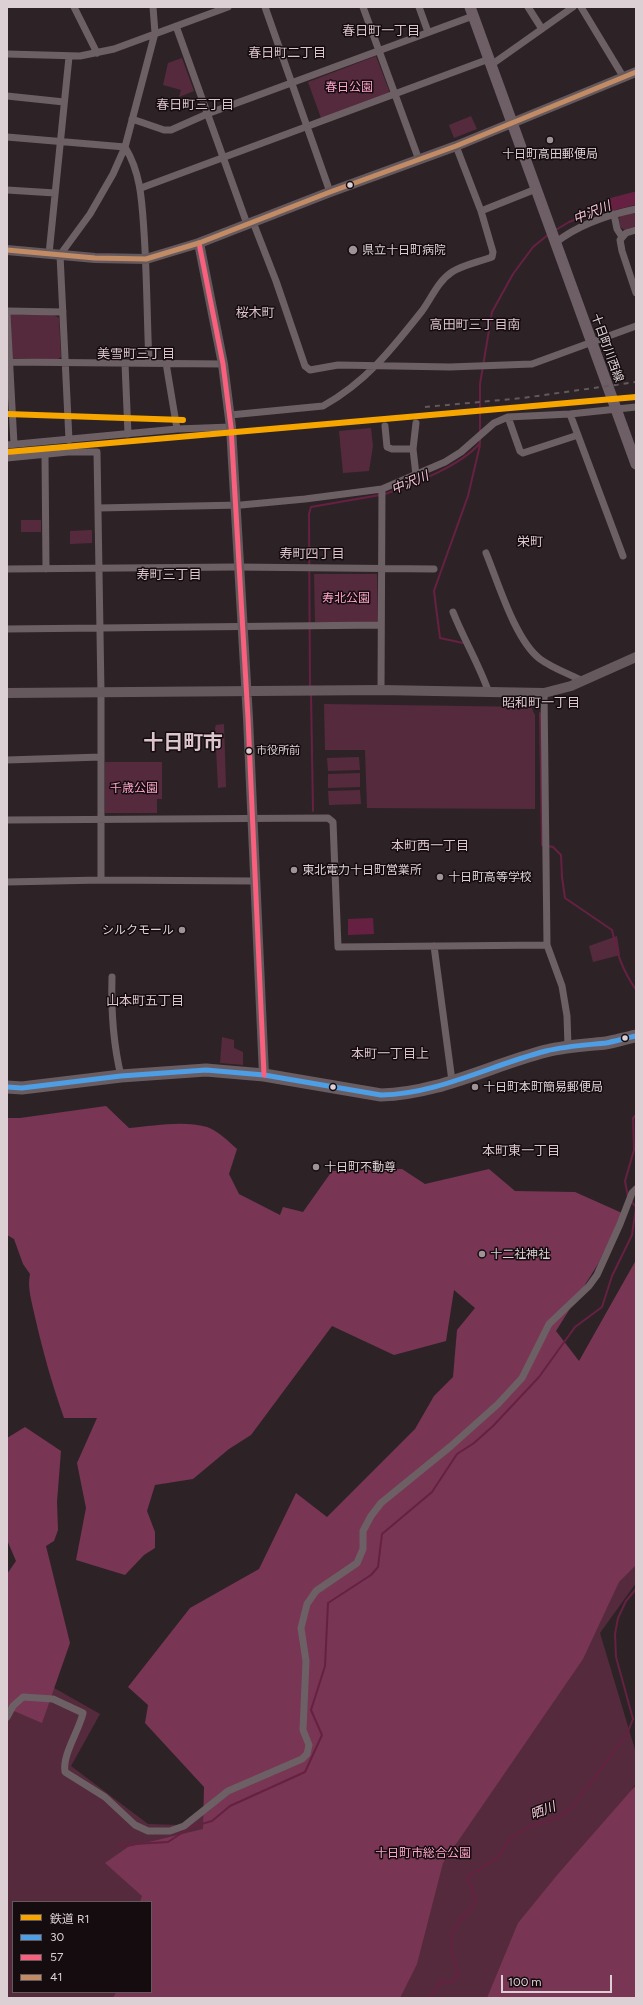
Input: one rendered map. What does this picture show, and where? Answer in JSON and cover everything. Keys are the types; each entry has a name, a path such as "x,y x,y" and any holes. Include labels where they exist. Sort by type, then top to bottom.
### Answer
{"highway":[{"path":"7,1087 22,1088 121,1076 206,1070 264,1075 381,1095 403,1094 452,1081 545,1051 568,1046 607,1042 636,1036"}],"main road":[{"path":"471,11 536,189"},
{"name":"十日町川西線","path":"536,189 636,464"}],"street":[{"path":"74,7 97,53"},
{"path":"69,440 60,255 90,214 113,174 125,147 155,33 153,7"},
{"path":"7,54 69,57 97,53 114,49 228,7"},
{"path":"265,7 330,192"},
{"path":"363,7 419,160"},
{"path":"419,7 428,32"},
{"path":"528,7 542,29"},
{"path":"141,188 395,94 490,62 542,29 573,7"},
{"path":"580,7 624,78"},
{"path":"132,119 164,130 171,130 207,114 428,32 471,11"},
{"path":"176,26 223,158 281,296 305,366 310,370 338,365 450,367 532,364 636,326"},
{"path":"49,254 69,57"},
{"path":"7,250 60,255 146,259 198,243 330,192 456,146 636,72"},
{"path":"7,96 64,102"},
{"path":"7,137 125,147"},
{"path":"230,415 323,406 350,390 378,366 451,272 492,257 493,252 481,211 456,146"},
{"path":"125,147 133,159 141,188 146,259 149,363"},
{"path":"481,211 536,189"},
{"path":"7,190 55,193"},
{"path":"555,242 568,233 614,214 636,209"},
{"path":"614,214 617,229 622,237"},
{"path":"636,230 626,232 620,240 622,251 634,282 636,292"},
{"path":"198,243 223,364 230,415 246,691 264,1075"},
{"path":"7,311 63,312"},
{"path":"7,315 10,444 69,440 177,429 231,428"},
{"path":"8,362 223,364"},
{"path":"125,363 128,434"},
{"path":"166,363 177,429"},
{"path":"98,508 235,505 305,499 382,489 451,458 494,423 508,417 570,414 636,407"},
{"path":"570,414 623,556"},
{"path":"508,417 520,451 523,453 578,435"},
{"path":"416,423 413,449 416,475"},
{"path":"385,426 387,447 392,449 413,449"},
{"path":"7,458 45,454 97,452 101,692 101,880"},
{"path":"45,454 46,569"},
{"path":"381,690 382,489"},
{"path":"486,553 516,626 531,651 540,659 583,681"},
{"path":"7,569 239,567 381,567 434,569"},
{"path":"453,612 469,649 481,670 489,692"},
{"path":"7,629 381,625"},
{"path":"7,693 381,690 544,693 571,686 636,657"},
{"path":"544,693 547,945 562,986 567,1016 568,1046"},
{"path":"7,760 101,758"},
{"path":"7,820 328,818 333,822 338,947 547,945"},
{"path":"7,882 101,880 255,881"},
{"path":"434,946 452,1081"},
{"path":"112,977 111,1011 116,1053 121,1076"},
{"path":"7,1717 13,1706 23,1697 53,1699 83,1713 80,1726 63,1765 65,1772 105,1797 134,1826 148,1831 170,1832 184,1826 228,1791 302,1759 307,1754 309,1745 303,1730 306,1661 301,1628 307,1604 316,1591 357,1563 363,1549 363,1531 371,1516 381,1503 451,1446 498,1404 522,1378 549,1324 589,1286 597,1275 632,1193 636,1189"}],"green space":[{"name":"春日公園","path":"376,56 390,93 321,118 308,82"},
{"path":"182,58 194,91 179,97 181,90 163,85 168,63"},
{"path":"471,116 477,129 454,138 449,125"},
{"path":"636,211 636,226 625,230 620,227 619,218 621,215"},
{"path":"9,315 54,315 59,318 61,357 57,360 11,358"},
{"path":"371,428 373,446 369,471 343,473 339,431"},
{"path":"21,520 41,520 41,532 21,532"},
{"path":"92,530 92,543 70,544 70,531"},
{"name":"寿北公園","path":"314,574 377,574 378,622 315,622"},
{"path":"324,704 531,707 535,715 535,809 367,808 365,750 325,750"},
{"path":"224,724 226,787 218,788 215,728 216,725"},
{"path":"359,757 360,770 328,771 327,758"},
{"name":"千歳公園","path":"105,762 162,762 162,799 157,799 157,813 105,813"},
{"path":"360,773 360,787 328,788 328,774"},
{"path":"360,790 361,804 329,805 328,791"},
{"path":"617,936 620,955 593,962 589,946"},
{"path":"222,1037 234,1040 234,1048 243,1052 243,1065 220,1063"},
{"path":"106,1106 129,1128 168,1124 188,1124 207,1127 223,1136 237,1149 229,1174 239,1194 280,1215 283,1207 303,1212 332,1171 402,1169 425,1184 489,1169 515,1191 575,1192 622,1213 598,1264 556,1331 579,1361 636,1260 636,1565 619,1582 583,1659 443,1863 417,1964 400,1998 113,1998 116,1993 152,1993 152,1901 140,1901 142,1896 105,1863 128,1847 203,1829 204,1787 145,1723 148,1705 128,1687 190,1608 259,1569 296,1493 327,1517 415,1429 434,1396 453,1377 457,1330 475,1308 454,1290 446,1341 394,1355 332,1326 251,1435 229,1449 193,1479 155,1485 147,1511 155,1532 155,1548 144,1555 125,1575 76,1560 86,1508 77,1463 97,1418 64,1418 38,1330 29,1290 30,1274 23,1264 14,1239 7,1235 7,1118 20,1118"},
{"name":"十日町市総合公園","path":"636,1334 636,1583 600,1633 636,1753 636,1783 505,1998 7,1998 7,1650 19,1668 100,1714 71,1766 148,1824 180,1825 310,1763"},
{"path":"25,1427 61,1451 57,1502 58,1530 54,1541 46,1546 70,1643 42,1723 7,1708 7,1574 16,1561 7,1540 7,1438"},
{"path":"636,1785 636,1998 487,1998 518,1923 558,1874"}],"shaded area":[{"path":"373,918 374,934 348,935 348,919"}],"waterway":[{"name":"中沢川","path":"613,204 636,198"},
{"name":"中沢川","path":"554,231 569,222 613,204"},
{"name":"中沢川","path":"480,433 480,384 492,312 513,274 533,247 549,234"},
{"name":"中沢川","path":"385,494 422,480 449,466 472,451 480,443 480,439"},
{"path":"463,643 440,638 434,591 468,496 480,445"},
{"name":"中沢川","path":"310,688 309,514 311,507 380,495"},
{"name":"中沢川","path":"311,695 313,811"},
{"path":"540,713 542,845 553,847 561,855 565,898 612,930 621,961 636,990"},
{"path":"628,1197 625,1181 634,1150 633,1118 636,1115"},
{"path":"119,1845 168,1842 191,1827 212,1821 230,1806 305,1772 322,1735 311,1710 325,1666 328,1603 371,1575 378,1567 382,1534 432,1492 457,1454 474,1443 493,1426 539,1377 575,1327 602,1307 612,1276 632,1235 636,1207 630,1200"},
{"name":"晒川","path":"430,1998 441,1981 451,1983 458,1976 451,1942 453,1929 470,1910 476,1899 467,1877 494,1860 509,1840 530,1826 557,1818 571,1808 627,1734 633,1719 616,1657 615,1634 618,1618 626,1601 636,1589"}],"railway":[{"path":"425,407 523,398 636,382"}],"rail line":[{"name":"R1","path":"7,452 636,397"},
{"name":"R1","path":"7,414 183,420"}],"transit line":[{"name":"41","path":"7,250 95,258 146,259 199,243 330,192 456,146 636,72"},
{"name":"57","path":"199,243 223,364 231,427 248,718 264,1075"},
{"name":"30","path":"7,1087 22,1088 121,1076 206,1070 264,1075 381,1095 423,1090 546,1051 606,1043 636,1036"}],"place":[{"name":"十日町高田郵便局","path":"550,140"},
{"name":"県立十日町病院","path":"353,250"},
{"name":"市役所前","path":"249,751"},
{"name":"東北電力十日町営業所","path":"294,870"},
{"name":"十日町高等学校","path":"440,877"},
{"name":"シルクモール","path":"182,930"},
{"name":"十日町本町簡易郵便局","path":"475,1087"},
{"name":"十日町不動尊","path":"316,1167"},
{"name":"十二社神社","path":"482,1254"}],"district":[{"name":"春日町一丁目","path":"381,31"},
{"name":"春日町二丁目","path":"287,53"},
{"name":"春日町三丁目","path":"195,105"},
{"name":"桜木町","path":"255,313"},
{"name":"高田町三丁目南","path":"475,325"},
{"name":"美雪町三丁目","path":"136,354"},
{"name":"栄町","path":"530,542"},
{"name":"寿町四丁目","path":"312,554"},
{"name":"寿町三丁目","path":"169,575"},
{"name":"昭和町一丁目","path":"541,703"},
{"name":"十日町市","path":"183,743"},
{"name":"本町西一丁目","path":"430,846"},
{"name":"山本町五丁目","path":"145,1001"},
{"name":"本町一丁目上","path":"390,1054"},
{"name":"本町東一丁目","path":"521,1151"}]}
